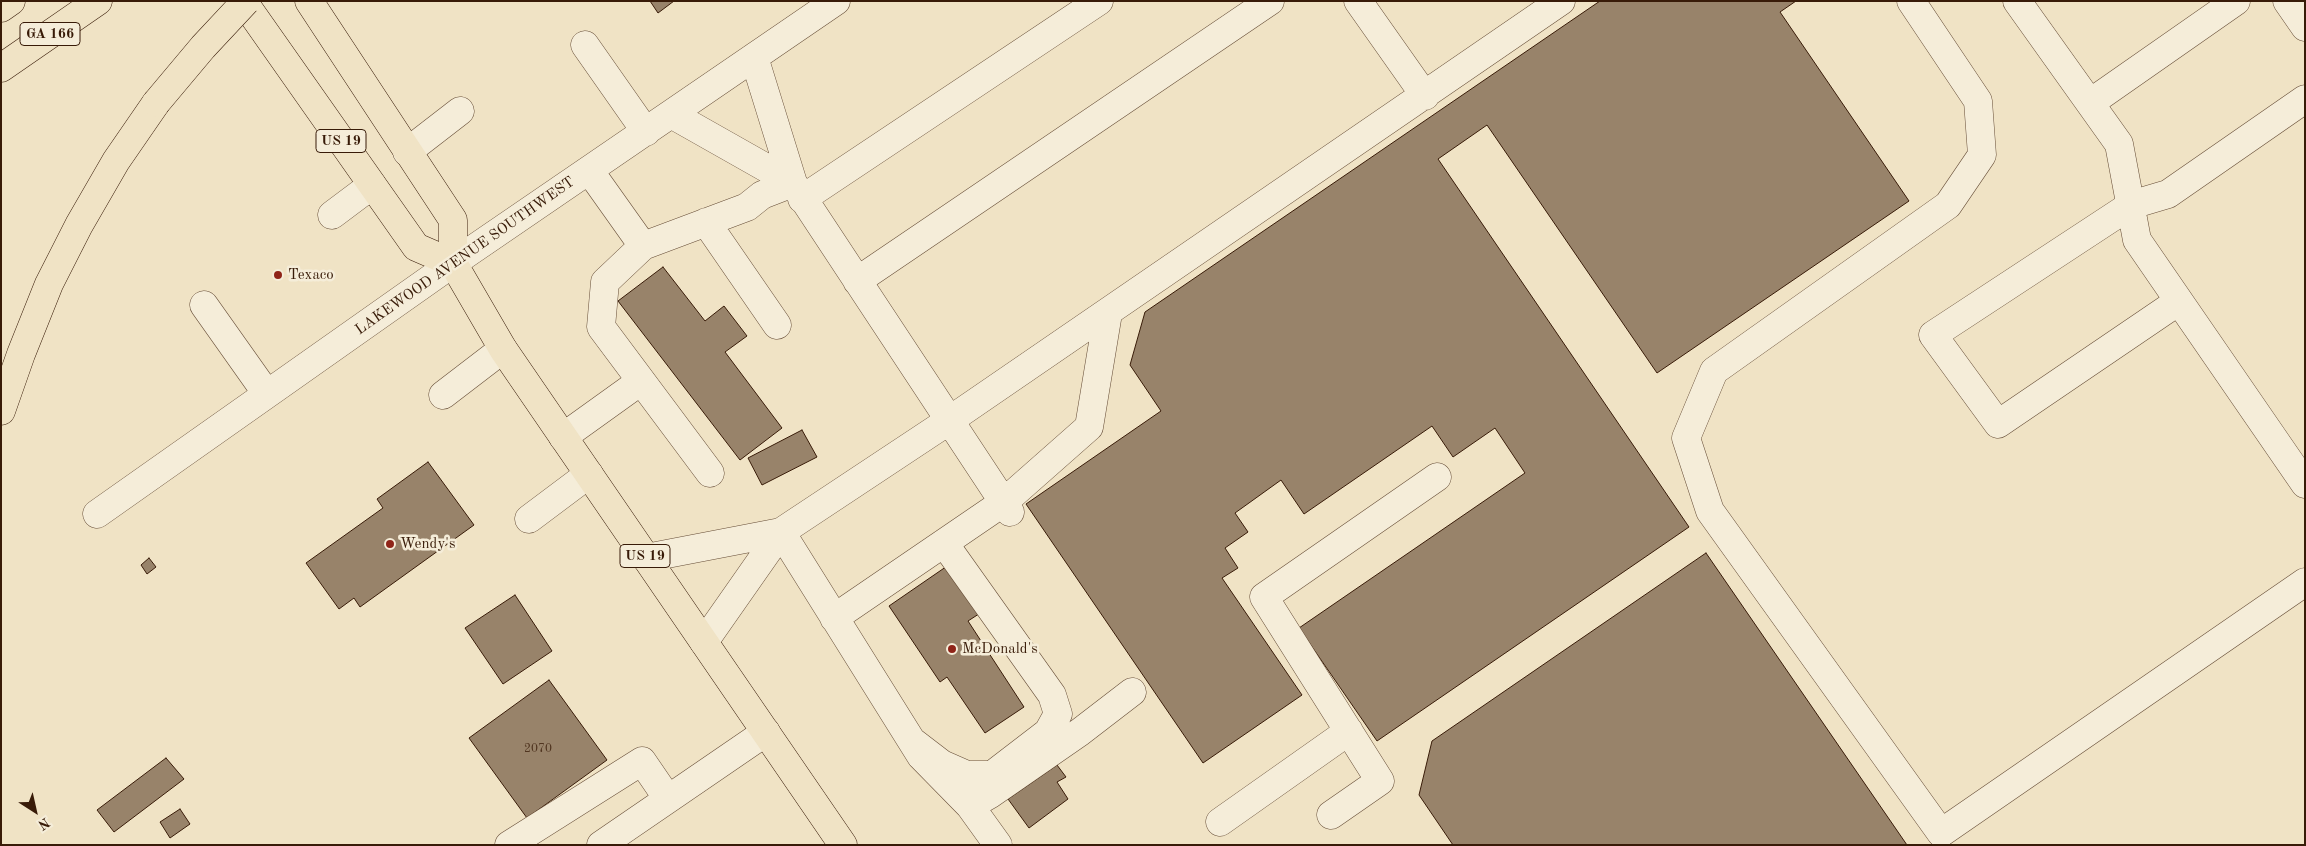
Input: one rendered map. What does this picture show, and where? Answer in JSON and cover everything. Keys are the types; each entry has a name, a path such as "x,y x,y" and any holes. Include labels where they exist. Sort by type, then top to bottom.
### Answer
{"main road":[{"name":"GA 166","path":"1,8 12,1"},
{"name":"GA 166","path":"1,68 98,1"},
{"path":"1,411 24,345 49,284 116,161 156,103 244,1"},
{"name":"US 19","path":"244,1 416,247 453,263"},
{"name":"US 19","path":"309,1 453,220 453,263 503,349 843,845"}],"street":[{"name":"LAKEWOOD AVENUE SOUTHWEST","path":"97,514 453,263 836,1"},
{"path":"710,473 601,327 605,282 643,246 746,207 762,195 798,191 1099,1"},
{"path":"857,281 1270,1"},
{"path":"1358,1 1425,96"},
{"path":"704,642 781,532 1108,313 1561,1"},
{"path":"1911,1 1978,101 1982,155 1948,205 1714,372 1686,438 1710,510 1941,833 2305,582"},
{"path":"2018,1 2119,144 2137,240 2305,484"},
{"path":"2090,104 2236,1"},
{"path":"2287,1 2305,27"},
{"path":"585,45 646,132"},
{"path":"754,57 798,191 1007,507"},
{"path":"2179,302 1998,424 1933,335 2130,205 2168,194 2305,99"},
{"path":"407,152 460,111"},
{"path":"671,114 798,191"},
{"path":"589,170 643,246"},
{"path":"332,215 372,185"},
{"path":"706,222 777,325"},
{"path":"204,305 267,394"},
{"path":"834,618 944,543 1007,507 1090,427 1108,313"},
{"path":"443,395 503,349"},
{"path":"562,436 642,381"},
{"path":"529,519 589,474"},
{"path":"1331,815 1380,781 1264,597 1437,477"},
{"path":"646,558 781,532"},
{"path":"781,532 921,756 970,806 998,845"},
{"path":"912,741 942,764 967,776 992,775 1048,732 1058,714 1052,696 944,543"},
{"path":"970,806 990,795 1080,732 1132,692"},
{"path":"1220,822 1348,731"},
{"path":"601,845 766,732"},
{"path":"519,842 642,762 668,799"}],"building":[{"path":"650,1 674,1 658,13"},
{"path":"1600,1 1796,1 1780,12 1909,201 1657,373 1487,125 1438,159 1689,527 1377,741 1299,628 1525,473 1495,428 1453,457 1432,426 1304,514 1281,480 1235,513 1248,532 1225,548 1238,568 1222,578 1302,695 1203,763 1026,504 1161,411 1130,365 1145,312"},
{"path":"663,267 705,321 724,306 747,336 725,352 782,428 740,460 618,301"},
{"path":"802,430 817,457 762,485 748,458"},
{"name":"Wendy's","path":"428,462 474,525 360,607 354,598 339,609 306,563 383,508 377,499"},
{"path":"1706,553 1907,845 1453,845 1419,795 1432,741"},
{"path":"149,558 156,567 147,574 141,565"},
{"name":"McDonald's","path":"953,562 985,610 968,621 1024,707 985,733 947,677 940,682 889,606"},
{"path":"515,595 552,651 503,684 465,628"},
{"path":"549,680 607,760 527,818 469,738"},
{"path":"166,758 184,779 114,832 97,810"},
{"path":"1057,765 1066,777 1057,782 1068,799 1029,828 1008,799"},
{"path":"180,809 190,824 170,838 160,822"}],"place":[{"name":"Texaco","path":"278,275"},
{"name":"Wendy's","path":"390,544"},
{"name":"McDonald's","path":"952,649"}]}
